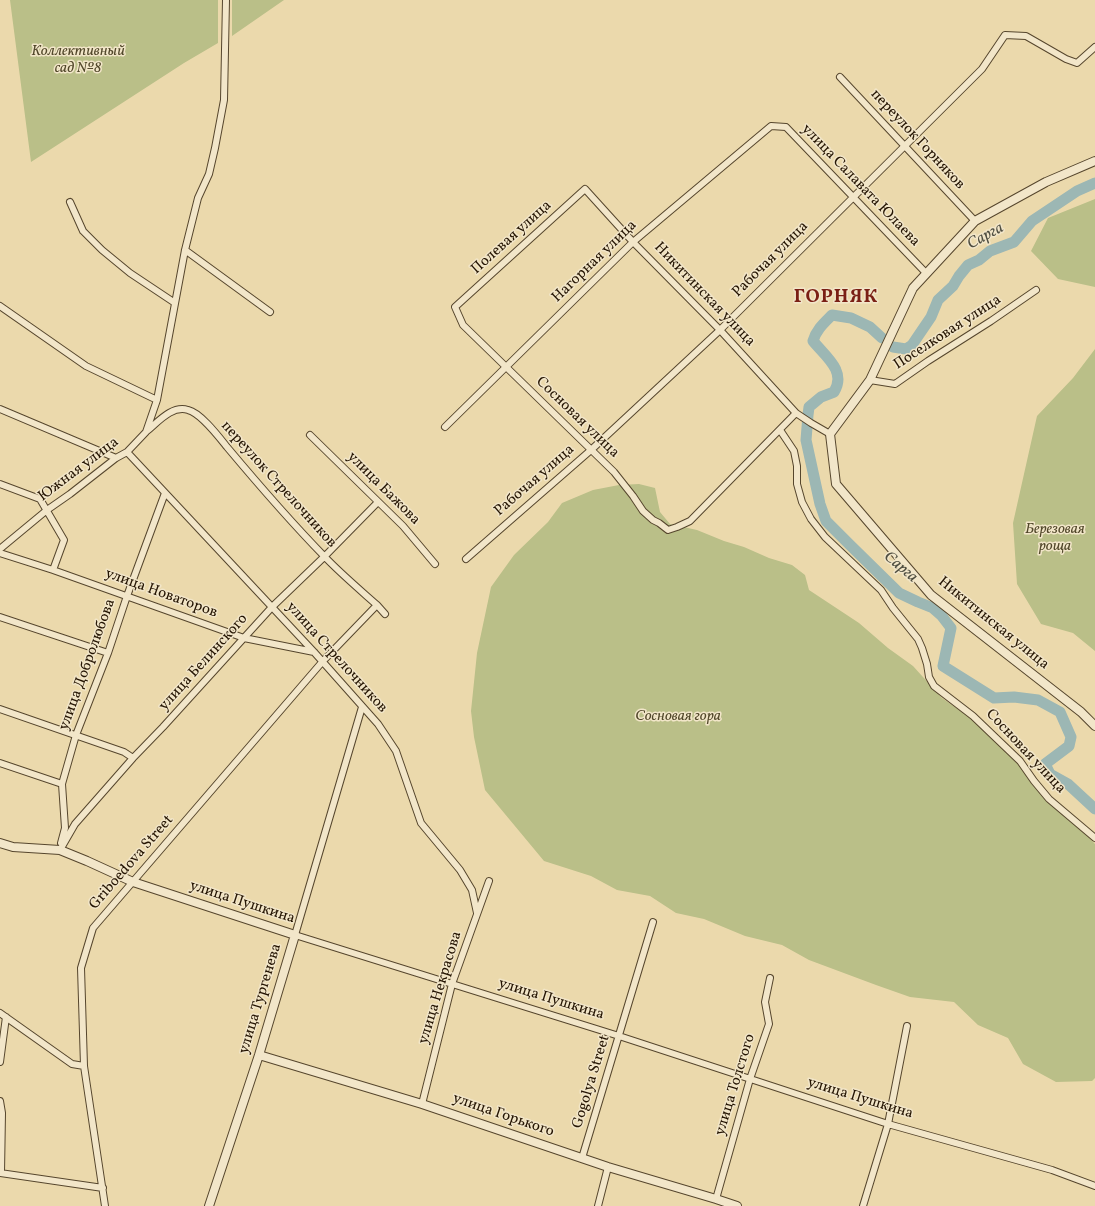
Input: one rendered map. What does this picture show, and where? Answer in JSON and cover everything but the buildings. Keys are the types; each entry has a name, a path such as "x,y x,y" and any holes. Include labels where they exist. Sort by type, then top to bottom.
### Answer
{"street":[{"name":"Южная улица","path":"0,549 47,510 116,458 127,452 146,432 157,400 185,250 198,198 208,174 215,148 224,100 226,0"},
{"name":"Рабочая улица","path":"466,559 591,450 720,330 982,69 1005,35 1026,36 1066,59 1077,62 1095,47"},
{"name":"переулок Горняков","path":"840,77 975,220"},
{"name":"улица Салавата Юлаева","path":"771,126 786,127 926,273"},
{"name":"Нагорная улица","path":"445,427 633,242 771,126"},
{"path":"830,434 870,380 913,288 975,220 1046,182 1095,161"},
{"name":"Никитинская улица","path":"585,189 633,242 720,330 796,413 803,419 830,434 836,484 931,594 1081,712 1095,726"},
{"name":"Полевая улица","path":"456,307 585,189"},
{"path":"70,202 83,231 102,250 130,273 175,303"},
{"path":"185,250 270,312"},
{"name":"Поселковая улица","path":"870,380 895,384 1036,290"},
{"path":"0,306 86,366 157,400"},
{"name":"Сосновая улица","path":"456,307 463,325 614,472 643,511 668,530 690,521 780,430 794,451 797,466 797,484 802,502 810,519 825,537 881,590 893,608 918,639 922,648 929,677 934,686 973,716 1020,761 1034,782 1049,799 1095,838"},
{"path":"0,409 116,458"},
{"name":"переулок Стрелочников","path":"146,432 171,411 187,409 197,414 261,488 324,557 385,614"},
{"path":"780,430 796,413"},
{"name":"улица Бажова","path":"310,435 403,526 435,564"},
{"name":"улица Стрелочников","path":"127,452 323,661 378,724 396,751 421,823 460,870 471,887 478,913"},
{"path":"0,484 40,499 47,510 64,540 53,570"},
{"name":"улица Добролюбова","path":"60,850 64,828 62,784 76,735 108,652 165,493"},
{"name":"улица Белинского","path":"60,850 75,824 133,758 164,727 272,607 378,502"},
{"name":"улица Новаторов","path":"0,553 53,570 244,638 314,652"},
{"name":"Griboedova Street","path":"105,1206 84,1066 81,968 93,928 323,661 377,605"},
{"path":"0,617 108,652"},
{"name":"улица Тургенева","path":"209,1206 259,1055 362,707"},
{"path":"0,709 124,752 133,758"},
{"path":"0,763 62,784"},
{"name":"улица Пушкина","path":"0,843 13,847 60,850 133,882 295,935 619,1036 888,1124 1052,1170 1095,1186"},
{"name":"улица Некрасова","path":"422,1104 452,984 489,881"},
{"name":"Gogolya Street","path":"582,1158 653,922"},
{"name":"улица Толстого","path":"716,1199 750,1079 769,1024 765,1002 770,978"},
{"path":"0,1013 72,1064 84,1066"},
{"path":"0,1062 6,1017"},
{"path":"863,1206 888,1124 907,1026"},
{"name":"улица Горького","path":"259,1055 422,1104 608,1167 737,1206"},
{"path":"0,1101 2,1112 0,1173 103,1188"},
{"path":"598,1206 608,1167"}],"green space":[{"name":"Коллективный сад №8","path":"10,0 218,0 218,43 184,63 31,162"},
{"path":"232,0 284,0 232,36"},
{"path":"1095,199 1095,287 1058,279 1031,251 1048,218"},
{"name":"Березовая роща","path":"1095,349 1095,651 1073,633 1041,624 1017,584 1013,523 1037,416 1073,378"},
{"name":"Сосновая гора","path":"639,484 655,488 660,512 670,524 697,530 769,558 792,565 805,575 809,590 859,623 888,648 913,666 942,698 975,721 1018,762 1041,795 1084,832 1095,844 1095,1078 1092,1081 1056,1082 1023,1064 1008,1038 978,1025 954,1002 910,997 809,960 782,945 745,936 704,919 676,913 650,896 617,890 591,876 544,861 485,790 474,737 471,711 477,653 491,587 514,555 548,522 562,503 593,490 619,485"}],"waterway":[{"name":"Сарга","path":"893,347 906,349 912,345 931,317 938,300 953,286 968,265 979,260 990,251 1014,242 1032,221 1077,191 1095,183"},
{"name":"Сарга","path":"882,338 870,327 851,318 832,315 818,330 814,337 813,341 833,364 838,377 834,392 821,397 809,407 808,415 806,440 820,504 826,521 899,593 933,608 941,615 951,628 943,666 994,698 1014,697 1038,700 1060,712 1071,737 1069,746 1045,764 1050,774 1068,784 1095,809"}],"district":[{"name":"ГОРНЯК","path":"836,299"}]}
